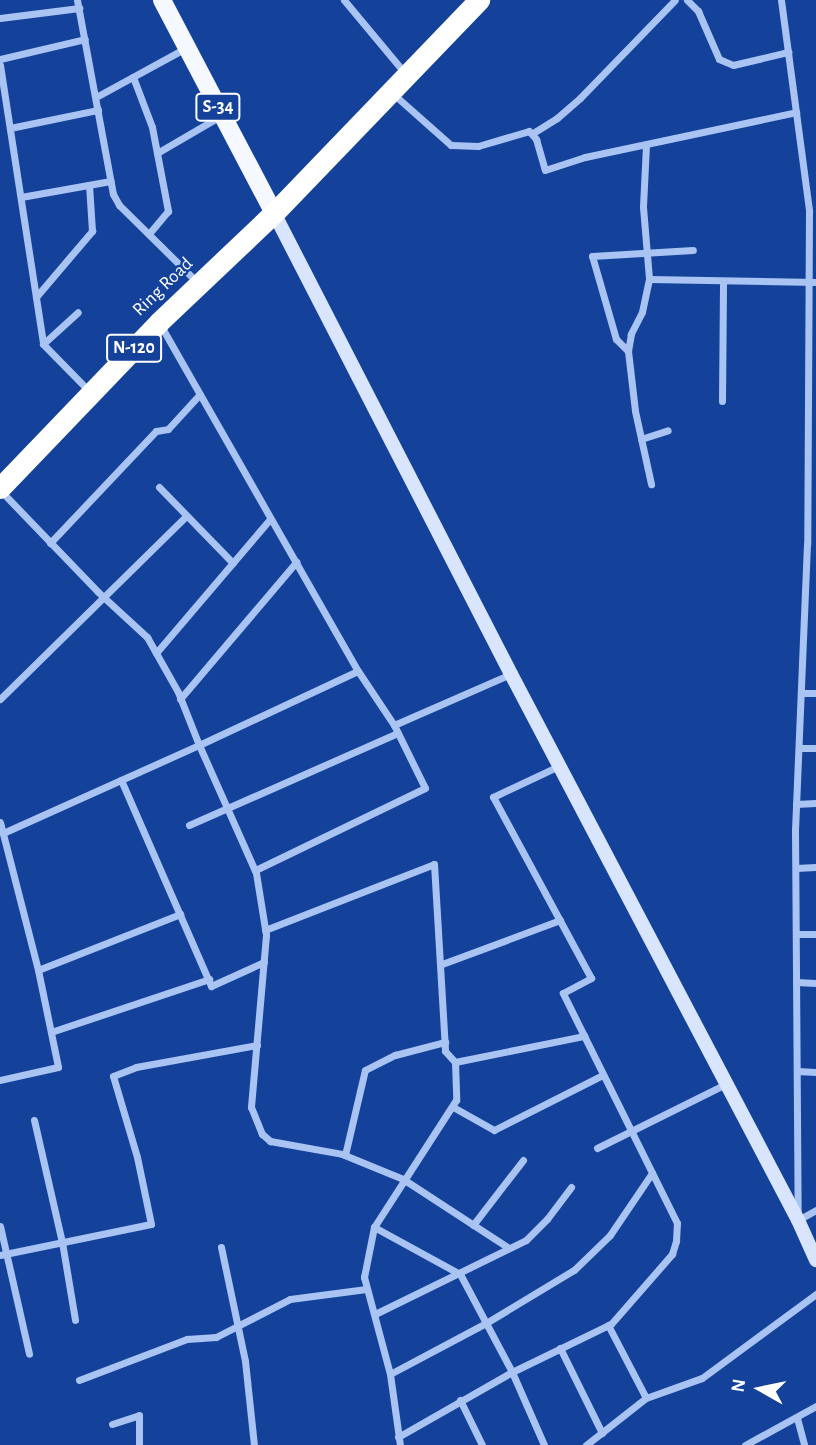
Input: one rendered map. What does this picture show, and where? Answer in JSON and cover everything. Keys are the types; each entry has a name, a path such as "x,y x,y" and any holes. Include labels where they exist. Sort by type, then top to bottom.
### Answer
{"highway":[{"name":"N-120","path":"274,213 480,0"},
{"name":"Ring Road","path":"0,489 159,322 274,213"}],"main road":[{"name":"S-34","path":"162,0 274,213"}],"street":[{"path":"344,0 407,75"},
{"path":"533,133 557,118 580,98 675,0"},
{"path":"687,0 698,11 719,59 733,65 788,52"},
{"path":"781,0 796,112 812,201 813,248 812,414 796,804 798,1220"},
{"path":"0,18 78,4 111,181 119,205 199,284"},
{"path":"85,39 0,62 43,344 91,393"},
{"path":"96,97 187,47"},
{"path":"132,77 152,127 167,211 149,234"},
{"path":"391,92 451,145 478,146 526,130 533,133"},
{"path":"10,128 98,110"},
{"path":"533,133 544,170 585,157 796,112"},
{"path":"156,153 222,115"},
{"path":"646,145 643,207 649,279 642,312 631,334 628,351 641,439 651,484"},
{"path":"20,197 111,181"},
{"path":"36,297 92,230 89,185"},
{"path":"274,213 511,674 798,1220 816,1260"},
{"path":"628,351 616,339 593,256 693,250"},
{"path":"649,279 812,283"},
{"path":"722,401 723,282"},
{"path":"43,344 78,312"},
{"path":"159,322 358,671 394,725 425,788 255,870"},
{"path":"50,542 156,431 168,429 200,394"},
{"path":"641,439 668,430"},
{"path":"159,487 233,564"},
{"path":"0,489 103,597 147,637 180,699 255,870 265,930 251,1107 262,1134 270,1141 318,1147 345,1155 403,1180 509,1248"},
{"path":"0,699 186,516"},
{"path":"156,653 271,519"},
{"path":"807,544 816,542"},
{"path":"180,699 296,562"},
{"path":"3,833 358,671"},
{"path":"394,725 511,674"},
{"path":"801,693 816,693"},
{"path":"189,825 398,733"},
{"path":"799,748 816,748"},
{"path":"265,930 434,863 445,1051 455,1062 458,1091 453,1107 374,1227 364,1277 390,1374 399,1441 460,1400 608,1325 672,1254 677,1223 563,993 591,978 493,797 559,766"},
{"path":"121,780 211,986 264,961"},
{"path":"796,804 816,803"},
{"path":"0,822 38,970 58,1067 0,1080"},
{"path":"796,868 816,867"},
{"path":"38,970 180,914"},
{"path":"442,964 560,920"},
{"path":"796,934 816,934"},
{"path":"51,1032 209,979"},
{"path":"796,982 816,983"},
{"path":"455,1062 584,1036"},
{"path":"345,1155 365,1070 395,1055 445,1042"},
{"path":"3,1254 151,1224 137,1157 113,1076 136,1067 257,1045"},
{"path":"797,1071 816,1072"},
{"path":"453,1107 494,1130 603,1075"},
{"path":"597,1148 726,1084"},
{"path":"34,1120 62,1242 75,1320"},
{"path":"473,1225 523,1160"},
{"path":"390,1374 486,1323 574,1270 610,1235 652,1173"},
{"path":"375,1314 526,1240 547,1219 571,1187"},
{"path":"798,1220 816,1210"},
{"path":"0,1226 3,1254 29,1354"},
{"path":"374,1227 460,1274 512,1372 544,1445"},
{"path":"221,1247 236,1329 245,1361 254,1445"},
{"path":"79,1380 187,1339 216,1337 290,1299 366,1289"},
{"path":"586,1445 646,1398 702,1378 816,1294"},
{"path":"608,1325 646,1398"},
{"path":"560,1348 602,1433"},
{"path":"460,1400 482,1445"},
{"path":"748,1444 816,1406"},
{"path":"113,1424 139,1415 139,1445"},
{"path":"797,1418 804,1445"}]}
